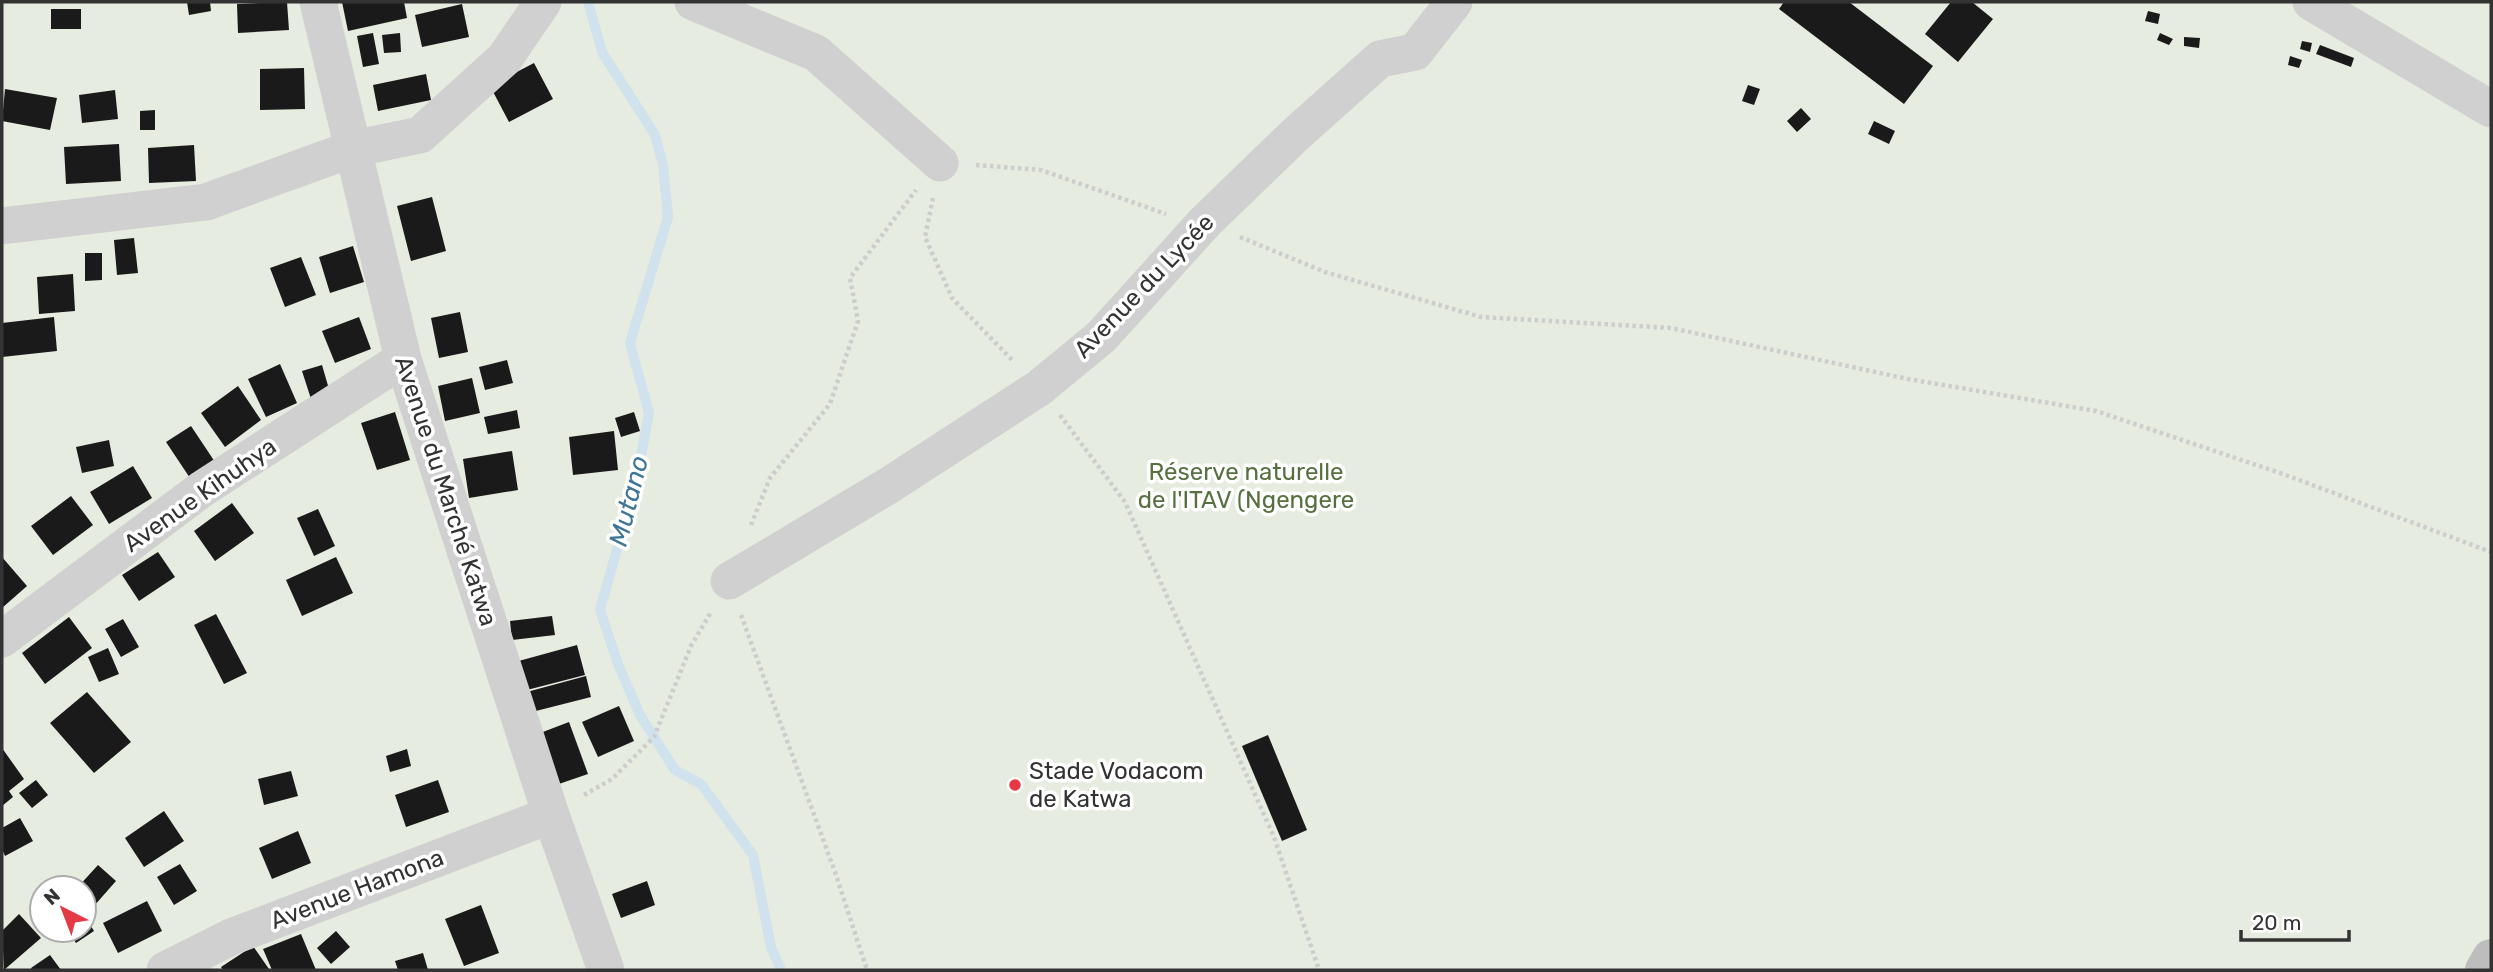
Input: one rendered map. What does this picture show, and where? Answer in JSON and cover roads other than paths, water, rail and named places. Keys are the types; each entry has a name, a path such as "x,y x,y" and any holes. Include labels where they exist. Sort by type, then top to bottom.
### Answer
{"main road":[{"path":"2484,970 2491,958"}],"street":[{"name":"Avenue du Marché Katwa","path":"318,2 403,359 551,815 606,970"},
{"path":"2,226 206,202 352,149 420,135 504,58 543,2"},
{"path":"693,2 816,53 940,163"},
{"name":"Avenue du Lycée","path":"729,581 888,486 1039,387 1101,337 1205,222 1295,135 1380,59 1415,52 1454,2"},
{"path":"2311,2 2491,109"},
{"name":"Avenue Kihuhya","path":"2,639 202,489 403,359"},
{"name":"Avenue Hamona","path":"165,970 231,937 551,815"}],"waterway":[{"name":"Mutano","path":"588,2 602,52 655,135 663,165 668,217 630,343 649,413 637,478 600,610 618,664 640,715 675,770 701,784 753,855 771,947 781,970"}],"place":[{"name":"Stade Vodacom de Katwa","path":"1015,785"}],"park label":[{"name":"Réserve naturelle de l'ITAV (Ngengere","path":"1246,486"}]}
